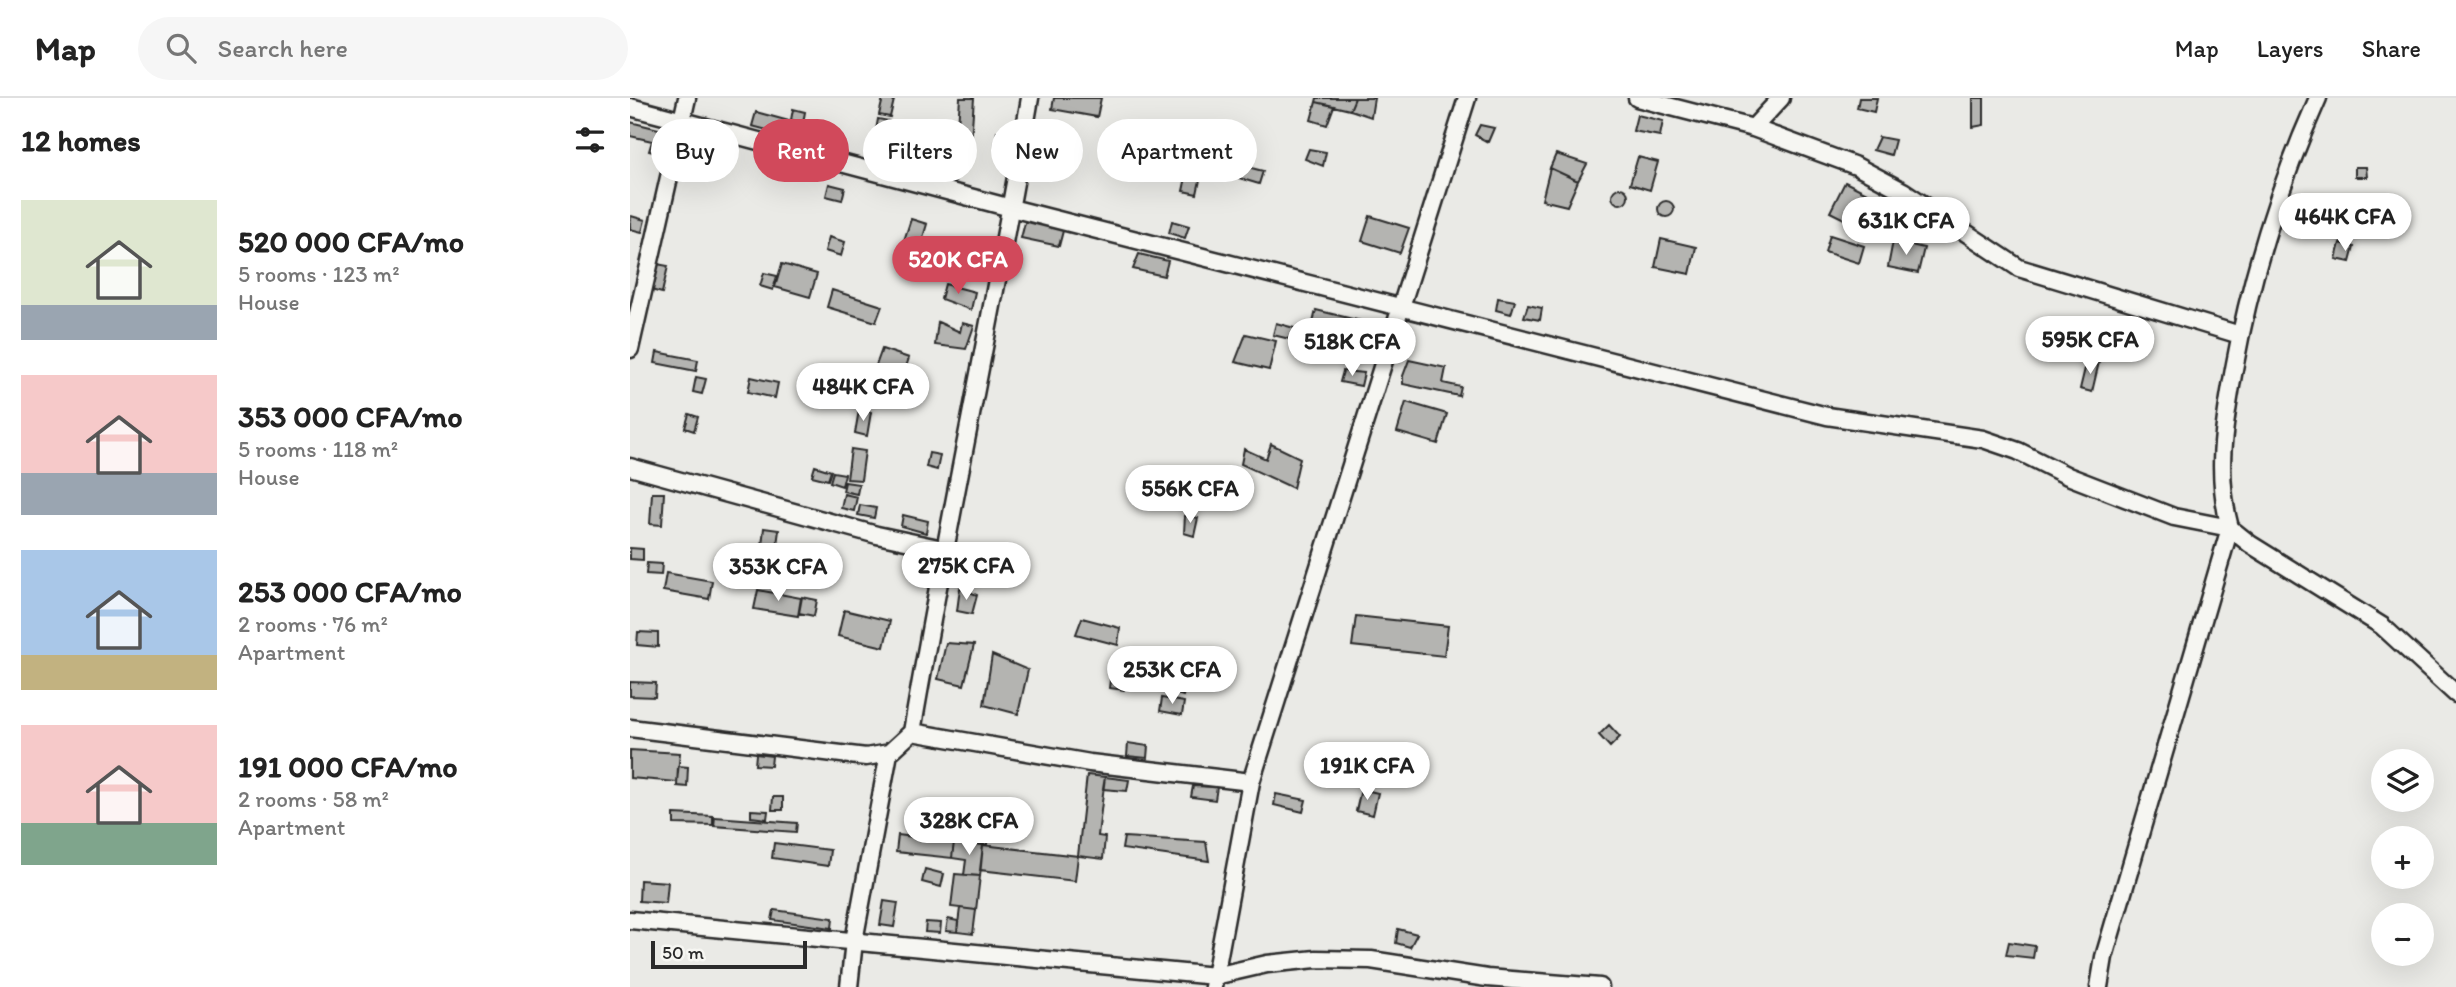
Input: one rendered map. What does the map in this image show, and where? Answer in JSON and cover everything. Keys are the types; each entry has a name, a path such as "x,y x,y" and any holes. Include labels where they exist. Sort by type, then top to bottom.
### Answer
{"street":[{"path":"682,119 687,98"},
{"path":"630,727 866,757 889,753 912,732 943,549 1011,208 1030,98"},
{"path":"1214,981 1251,782 1467,98"},
{"path":"1637,98 1753,128 1856,166 1903,191 2019,268 2241,335"},
{"path":"1753,128 1781,98"},
{"path":"2099,987 2104,957 2230,528 2224,504 2221,443 2241,335 2271,216 2295,150 2318,98"},
{"path":"630,107 678,119"},
{"path":"739,135 1011,208 1827,416 1983,439 2018,451 2068,476 2174,517 2230,528 2250,544 2382,626 2456,694"},
{"path":"630,349 668,182"},
{"path":"630,467 877,534 943,549"},
{"path":"912,732 1090,763 1251,782"},
{"path":"849,987 854,941 889,753"},
{"path":"630,920 854,941 1214,981 1291,962 1371,960 1487,978 1600,987"}],"building":[{"path":"883,98 894,100 890,117 879,115"},
{"path":"960,98 974,98 973,119 958,119"},
{"path":"1054,98 1101,98 1097,117 1052,109"},
{"path":"1317,98 1355,98 1350,110 1316,102"},
{"path":"1355,98 1374,98 1371,117 1350,110"},
{"path":"1859,98 1877,98 1874,112 1857,108"},
{"path":"1973,98 1984,98 1984,125 1973,127"},
{"path":"1316,102 1334,106 1327,125 1311,120"},
{"path":"793,109 805,112 804,119 791,119"},
{"path":"756,112 782,119 754,119"},
{"path":"1637,115 1663,121 1660,136 1633,131"},
{"path":"630,122 651,127 651,141 630,136"},
{"path":"1480,125 1494,128 1488,142 1475,135"},
{"path":"1879,137 1895,140 1891,155 1873,150"},
{"path":"1309,149 1326,152 1323,166 1305,159"},
{"path":"1556,154 1587,164 1578,181 1550,168"},
{"path":"1638,157 1658,162 1650,190 1630,184"},
{"path":"2355,167 2366,167 2367,177 2355,177"},
{"path":"1550,168 1578,181 1567,206 1542,200"},
{"path":"1257,169 1263,171 1259,184 1252,182 1257,182"},
{"path":"1185,182 1200,182 1197,194 1183,191"},
{"path":"1845,182 1873,196 1858,226 1830,212"},
{"path":"829,184 845,188 842,200 826,196"},
{"path":"1617,188 1623,188 1628,196 1626,202 1617,204 1612,199 1612,193"},
{"path":"1663,201 1669,201 1674,209 1672,215 1663,217 1658,212 1658,206"},
{"path":"631,216 645,220 642,232 630,229"},
{"path":"1370,216 1409,228 1400,253 1362,241"},
{"path":"911,219 927,224 916,261 899,256"},
{"path":"1026,219 1064,227 1059,246 1021,238"},
{"path":"1172,221 1189,226 1185,238 1169,233"},
{"path":"1830,235 1864,246 1859,263 1825,252"},
{"path":"829,237 845,242 841,256 825,251"},
{"path":"1661,239 1696,247 1690,274 1655,267"},
{"path":"1893,241 1924,248 1918,273 1888,267"},
{"path":"2340,243 2354,247 2350,262 2336,259"},
{"path":"1139,254 1168,261 1164,276 1133,269"},
{"path":"657,264 668,266 662,293 651,290"},
{"path":"782,264 817,274 810,297 775,287"},
{"path":"764,273 777,276 773,290 760,286"},
{"path":"945,284 975,292 971,310 941,299"},
{"path":"832,290 882,306 876,322 827,307"},
{"path":"1498,298 1515,301 1511,314 1496,310"},
{"path":"1528,305 1542,308 1540,320 1524,317"},
{"path":"1316,310 1361,321 1350,363 1306,352"},
{"path":"938,322 960,332 962,323 974,326 966,349 935,345"},
{"path":"1276,323 1305,331 1302,342 1273,335"},
{"path":"1246,334 1276,341 1269,370 1235,362"},
{"path":"882,349 909,358 898,391 870,382"},
{"path":"657,352 698,360 696,371 655,363"},
{"path":"1409,360 1446,368 1443,383 1461,387 1459,396 1403,384"},
{"path":"2087,360 2099,362 2092,392 2080,389"},
{"path":"1343,371 1364,373 1361,386 1340,382"},
{"path":"696,377 706,379 702,394 693,392"},
{"path":"751,377 778,383 775,398 748,392"},
{"path":"1406,402 1447,414 1438,444 1397,432"},
{"path":"859,410 871,412 867,436 855,433"},
{"path":"689,414 698,417 694,431 685,428"},
{"path":"1271,444 1300,458 1293,488 1241,464 1244,449 1266,459"},
{"path":"851,449 865,451 861,480 847,479"},
{"path":"929,453 940,455 937,470 926,467"},
{"path":"815,466 831,471 828,480 812,476"},
{"path":"833,472 845,474 842,486 830,482"},
{"path":"845,482 859,484 857,494 843,491"},
{"path":"652,493 664,493 662,525 650,524"},
{"path":"844,494 857,497 854,511 841,508"},
{"path":"860,505 876,508 874,518 858,515"},
{"path":"903,515 928,521 926,533 901,526"},
{"path":"1185,515 1198,518 1194,536 1184,533"},
{"path":"764,528 779,530 773,574 759,572"},
{"path":"630,548 643,549 643,560 630,559"},
{"path":"647,563 662,564 661,575 646,574"},
{"path":"666,573 712,581 709,599 663,591"},
{"path":"960,588 977,595 972,614 957,611"},
{"path":"758,590 801,598 798,616 754,609"},
{"path":"802,597 817,600 814,616 799,613"},
{"path":"844,610 890,621 884,647 838,636"},
{"path":"1356,616 1448,626 1444,656 1352,646"},
{"path":"1082,618 1120,628 1118,645 1076,634"},
{"path":"638,632 658,633 658,647 637,645"},
{"path":"946,643 974,645 964,685 938,679"},
{"path":"1169,652 1193,655 1183,696 1158,688"},
{"path":"992,655 1028,670 1018,714 984,705"},
{"path":"1115,660 1136,663 1132,678 1111,673"},
{"path":"1111,673 1126,677 1124,690 1109,688"},
{"path":"630,682 656,683 655,697 630,696"},
{"path":"1162,698 1184,702 1182,715 1160,711"},
{"path":"1609,725 1620,737 1610,747 1599,735"},
{"path":"1128,743 1148,746 1147,758 1127,756"},
{"path":"630,750 680,753 677,782 630,778"},
{"path":"756,754 772,756 771,766 755,765"},
{"path":"678,766 688,767 687,787 677,786"},
{"path":"1087,775 1105,777 1098,836 1105,837 1103,859 1078,856"},
{"path":"1105,777 1129,780 1127,791 1103,789"},
{"path":"1193,786 1217,787 1215,800 1191,797"},
{"path":"1361,789 1378,793 1373,815 1356,811"},
{"path":"1276,794 1306,800 1303,812 1274,805"},
{"path":"773,797 783,797 783,810 772,810"},
{"path":"918,809 931,811 928,839 915,837"},
{"path":"751,810 768,811 767,819 751,817"},
{"path":"674,814 713,816 713,825 674,824"},
{"path":"976,814 990,816 987,845 973,844"},
{"path":"715,817 797,823 796,832 714,826"},
{"path":"898,835 954,842 952,858 896,852"},
{"path":"1124,837 1206,842 1209,861 1122,849"},
{"path":"954,842 983,845 980,876 964,875 966,860 952,858"},
{"path":"774,843 830,850 828,866 772,858"},
{"path":"983,845 1078,856 1075,881 980,870"},
{"path":"925,869 944,874 941,887 922,882"},
{"path":"955,874 980,876 976,910 951,907"},
{"path":"640,880 668,882 666,903 639,901"},
{"path":"884,901 898,903 894,927 880,925"},
{"path":"960,908 976,910 973,934 957,932"},
{"path":"774,910 833,918 832,928 772,920"},
{"path":"948,919 958,921 957,932 946,931"},
{"path":"926,922 941,923 940,933 925,932"},
{"path":"1398,929 1417,934 1410,947 1396,943"},
{"path":"2009,942 2035,946 2033,958 2006,955"}]}
